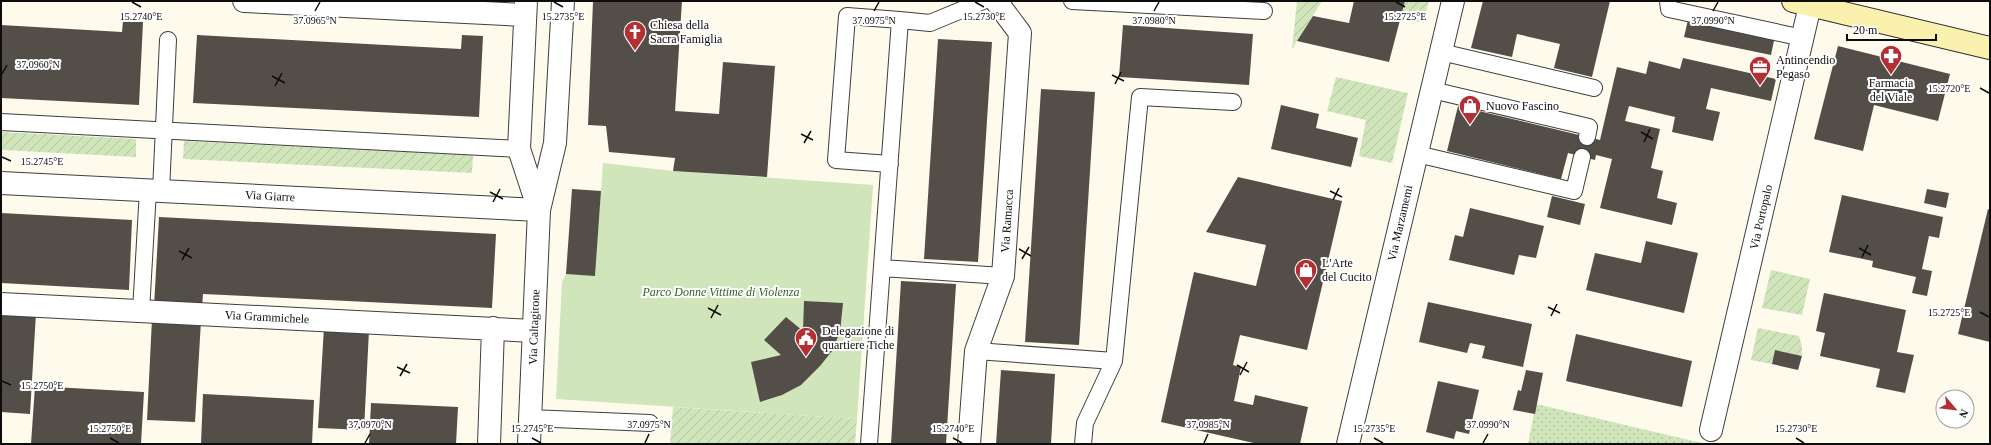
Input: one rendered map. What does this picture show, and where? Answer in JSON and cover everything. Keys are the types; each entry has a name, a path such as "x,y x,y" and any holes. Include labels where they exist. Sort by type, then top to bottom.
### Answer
{"street":[{"path":"244,1 525,8"},
{"name":"Via Caltagirone","path":"529,444 539,210 555,143 562,1"},
{"name":"Via Ramacca","path":"969,444 976,351 1003,276 1020,33 996,1"},
{"name":"Via Marzamemi","path":"1348,444 1453,1"},
{"path":"1805,2 1990,48"},
{"name":"Via Portopalo","path":"1711,430 1803,38 1805,2"},
{"name":"Via Caltagirone","path":"525,8 519,148 539,210"},
{"name":"Via Giarre","path":"1,183 539,210"},
{"name":"Via Grammichele","path":"1,304 534,331"},
{"path":"489,444 493,328"}],"lane":[{"path":"890,164 836,160 847,16 930,23 983,1"},
{"path":"1072,1 1264,11"},
{"path":"1668,1 1669,9 1803,38"},
{"path":"869,444 900,20"},
{"path":"141,311 155,191 165,131 168,40"},
{"path":"1441,52 1594,88"},
{"path":"1432,90 1590,127 1587,137"},
{"path":"1083,444 1085,423 1114,361 1140,97 1232,102"},
{"path":"1,122 519,148"},
{"path":"1417,154 1574,191 1582,157"},
{"path":"882,268 1003,276"},
{"path":"976,351 1114,361"},
{"path":"530,418 650,423"}],"green space":[{"path":"1297,1 1322,1 1292,49"},
{"path":"1405,1 1429,1 1424,23 1400,18"},
{"path":"1336,77 1408,93 1392,163 1359,156 1366,120 1327,111"},
{"path":"1,132 136,139 136,157 1,150"},
{"path":"184,141 473,155 472,173 183,159"},
{"name":"Parco Donne Vittime di Violenza","path":"603,163 673,171 873,185 857,419 556,399 562,282 566,274 595,275"},
{"path":"1771,270 1810,279 1802,315 1762,308"},
{"path":"1758,328 1799,336 1802,347 1802,356 1775,350 1772,364 1751,360"},
{"path":"1536,404 1706,444 1528,444"},
{"path":"673,407 857,419 855,444 670,444"}],"building":[{"path":"593,1 682,1 675,111 719,114 723,62 775,66 767,177 673,171 675,158 609,152 606,126 588,125"},
{"path":"1354,1 1405,1 1389,62 1297,41 1313,16 1349,23"},
{"path":"1483,1 1610,1 1592,77 1554,68 1560,44 1517,34 1512,57 1471,48"},
{"path":"1691,7 1777,26 1771,55 1684,37"},
{"path":"123,21 143,22 139,105 1,98 1,25 122,32"},
{"path":"1123,25 1253,34 1249,85 1119,77"},
{"path":"197,35 461,49 462,35 483,36 479,117 193,103"},
{"path":"938,39 992,42 978,262 924,259"},
{"path":"1838,46 1950,74 1938,121 1874,105 1863,151 1814,139"},
{"path":"1683,58 1776,79 1771,101 1711,88 1706,109 1720,112 1713,141 1672,132 1675,117 1629,106 1625,121 1660,129 1651,168 1663,171 1657,198 1677,203 1672,225 1600,208 1612,159 1596,155 1595,160 1568,153 1561,179 1447,151 1458,106 1600,140 1617,67 1646,74 1649,61 1680,69"},
{"path":"1041,89 1095,92 1079,345 1025,342"},
{"path":"1281,105 1319,114 1316,128 1358,138 1351,167 1271,149"},
{"path":"1238,177 1342,201 1307,350 1240,335 1233,365 1241,367 1234,401 1253,405 1255,395 1308,407 1300,444 1258,444 1161,422 1194,272 1256,286 1266,245 1206,232"},
{"path":"572,189 601,191 595,276 566,274"},
{"path":"1927,189 1949,193 1946,208 1924,203"},
{"path":"1842,195 1943,217 1939,238 1929,236 1922,269 1932,271 1927,296 1912,293 1916,277 1872,267 1873,261 1829,252"},
{"path":"1552,196 1585,204 1580,225 1547,217"},
{"path":"1470,208 1544,226 1536,258 1519,255 1514,275 1449,260 1455,235 1463,237"},
{"path":"1988,209 1990,210 1990,342 1958,334"},
{"path":"1,213 132,220 129,290 1,283"},
{"path":"159,217 496,234 492,308 203,294 202,309 154,307"},
{"path":"1646,241 1698,253 1684,313 1586,290 1595,253 1641,263"},
{"path":"901,281 956,284 946,444 891,444"},
{"path":"1824,293 1906,310 1897,352 1914,355 1905,393 1876,387 1880,369 1820,356 1825,333 1816,331"},
{"path":"804,301 843,303 840,332 832,351 820,366 801,385 782,395 760,402 751,362 781,355 764,340 786,317 803,331"},
{"path":"1428,302 1532,324 1523,367 1482,358 1485,346 1470,343 1467,353 1419,342"},
{"path":"1,311 36,313 30,414 1,412"},
{"path":"152,319 201,321 195,422 147,420"},
{"path":"324,327 369,330 364,430 318,428"},
{"path":"1576,334 1692,361 1682,407 1566,381"},
{"path":"1775,350 1802,356 1798,370 1772,364"},
{"path":"1001,370 1055,374 1051,444 996,444"},
{"path":"1526,370 1543,373 1535,414 1513,410 1518,390 1521,391"},
{"path":"1438,381 1479,390 1469,434 1456,431 1454,439 1426,432"},
{"path":"35,386 144,392 141,444 31,444"},
{"path":"203,394 314,400 312,444 201,444"},
{"path":"371,403 458,407 456,444 369,444"}],"place":[{"name":"Chiesa della Sacra Famiglia","path":"635,52"},
{"name":"Farmacia del Viale","path":"1891,76"},
{"name":"Antincendio Pegaso","path":"1760,86"},
{"name":"Nuovo Fascino","path":"1470,126"},
{"name":"L'Arte del Cucito","path":"1306,290"},
{"name":"Delegazione di quartiere Tiche","path":"806,358"}]}
